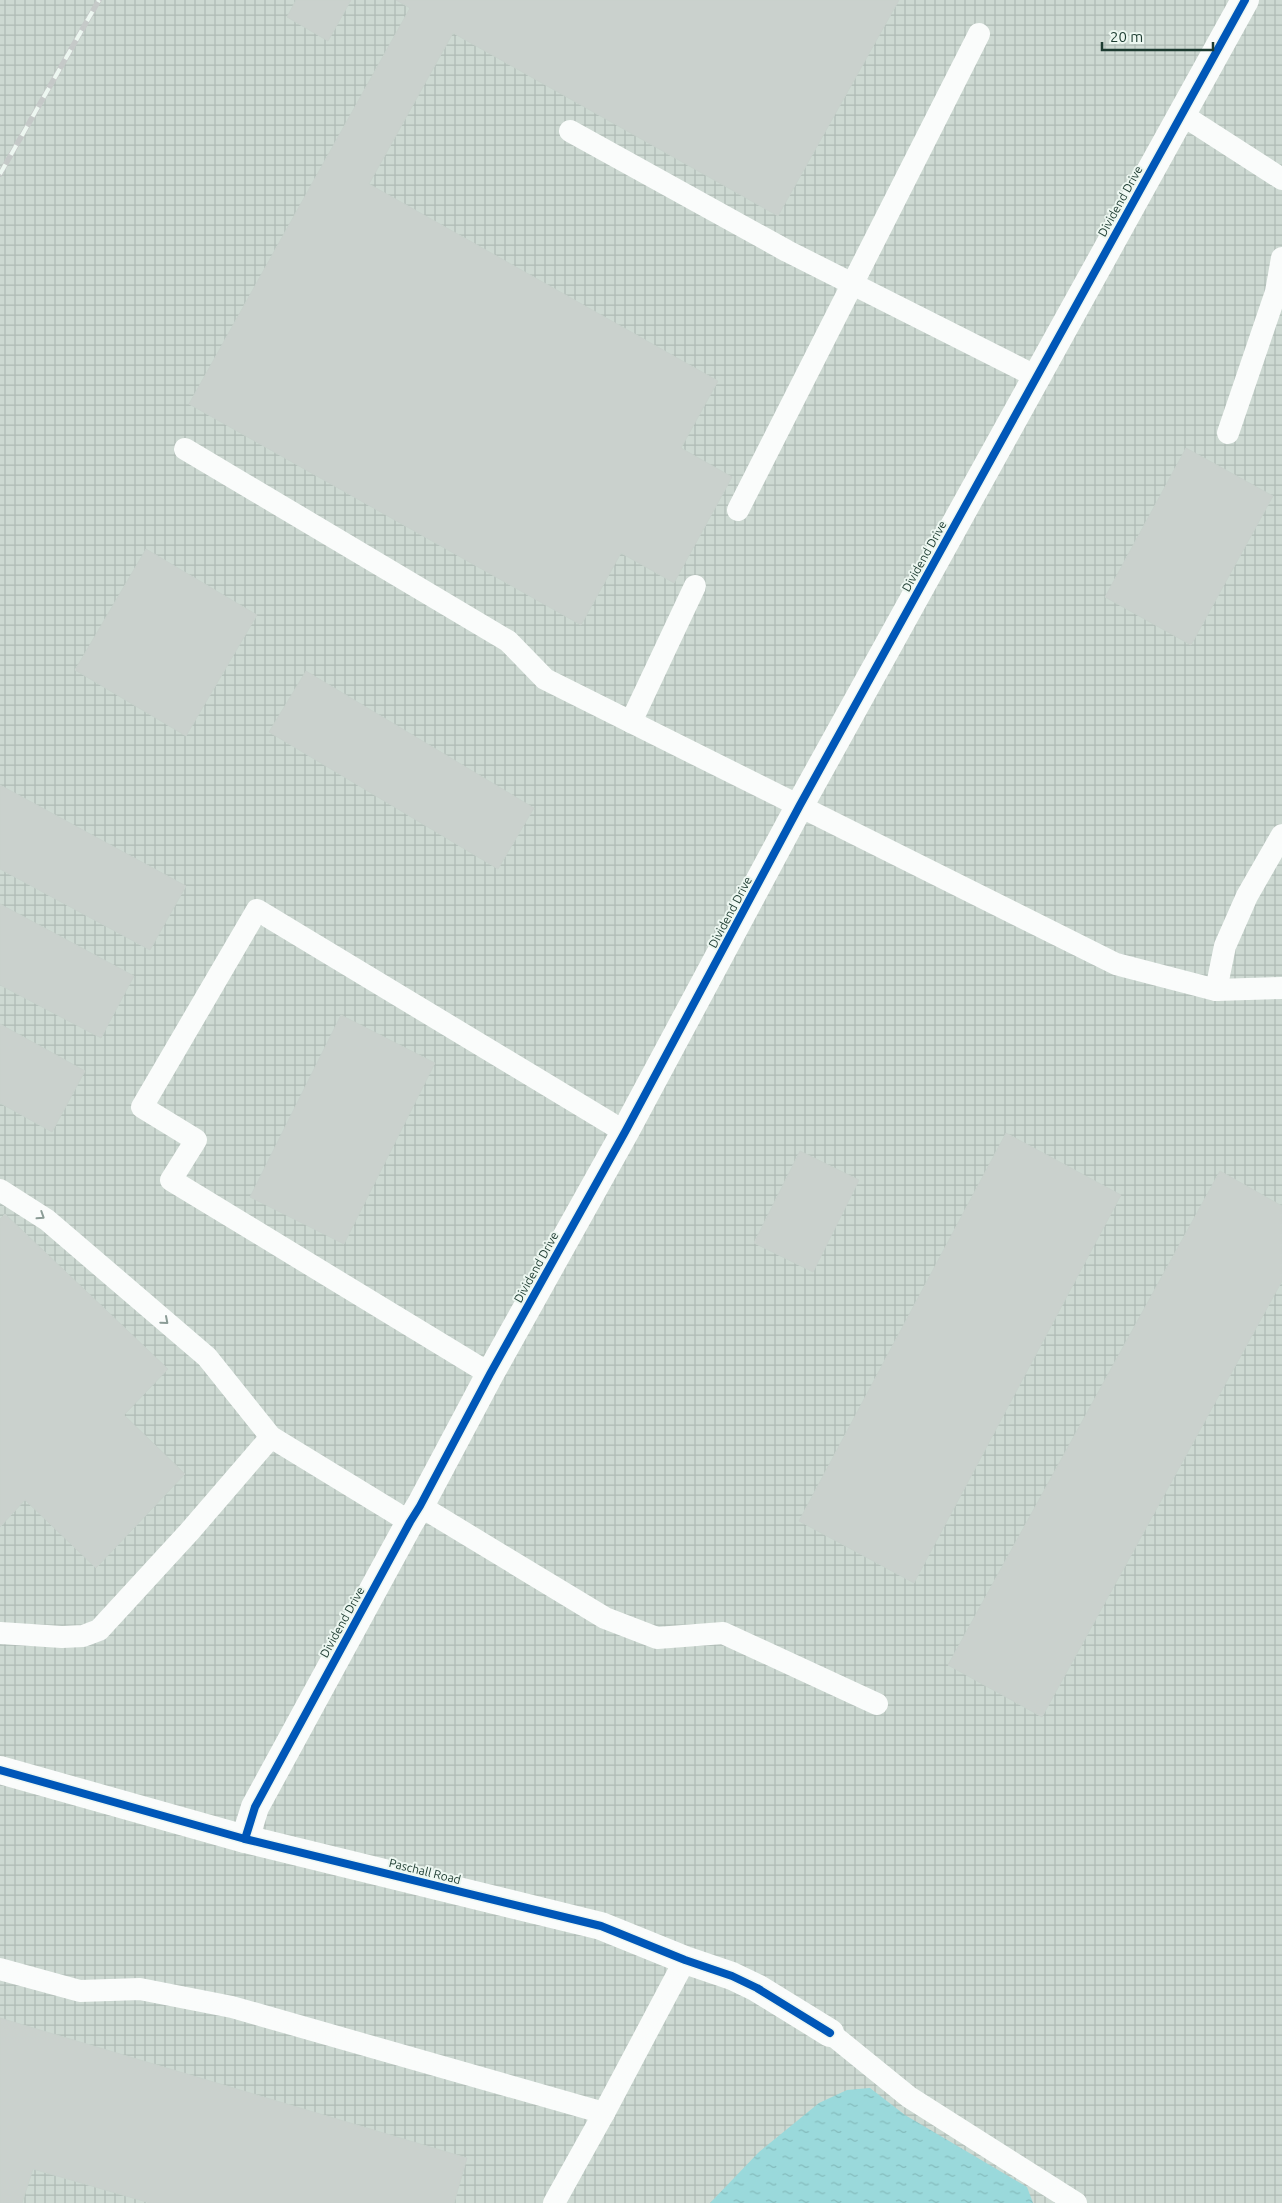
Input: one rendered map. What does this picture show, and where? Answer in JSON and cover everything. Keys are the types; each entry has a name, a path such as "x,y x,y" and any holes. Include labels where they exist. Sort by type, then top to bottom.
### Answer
{"street":[{"name":"Dividend Drive","path":"245,1838 255,1807 490,1374 625,1132 800,805 1035,376 1244,0"},
{"name":"Paschall Road","path":"0,1770 245,1838 601,1926 685,1960 732,1976 757,1988 830,2033"}],"lane":[{"path":"738,510 979,34"},
{"path":"1181,114 1282,180"},
{"path":"570,131 787,251 1035,376"},
{"path":"1228,433 1276,292 1282,258"},
{"path":"185,449 508,641 545,679 1116,964 1216,990 1282,988"},
{"path":"631,722 695,586"},
{"path":"1216,990 1229,938 1247,896 1282,835"},
{"path":"490,1374 171,1180 196,1140 142,1107 257,910 625,1132"},
{"path":"0,1190 47,1220 207,1357 271,1437 605,1618 656,1638 723,1633 877,1704"},
{"path":"0,1633 62,1638 83,1636 99,1630 164,1560 271,1437"},
{"path":"554,2203 685,1960"},
{"path":"0,1969 80,1991 140,1988 232,2007 604,2112"},
{"path":"830,2033 909,2097 1076,2203"}],"shaded area":[{"path":"0,0 1282,0 1282,2203 0,2203"}],"water":[{"path":"870,2088 905,2115 1027,2187 1033,2203 710,2203 759,2152 819,2103 847,2090"}],"building":[{"path":"296,0 351,0 328,41 287,17"},
{"path":"396,0 899,0 778,216 453,33 369,184 718,381 681,448 732,477 674,583 621,553 581,625 189,404 410,8"},
{"path":"1186,448 1273,496 1191,645 1105,597"},
{"path":"146,549 257,615 186,736 75,670"},
{"path":"306,671 534,808 498,869 269,732"},
{"path":"0,785 186,886 150,950 0,869"},
{"path":"0,904 134,976 101,1038 0,985"},
{"path":"341,1015 435,1063 344,1244 250,1197"},
{"path":"0,1024 85,1071 52,1132 0,1103"},
{"path":"1006,1133 1121,1195 914,1583 799,1521"},
{"path":"800,1151 859,1180 813,1272 754,1243"},
{"path":"1220,1171 1282,1206 1282,1281 1042,1717 948,1665"},
{"path":"5,1214 168,1369 124,1415 185,1474 96,1568 25,1500 0,1527 0,1219"},
{"path":"0,2018 467,2158 454,2203 150,2203 33,2169 22,2203 0,2203"}],"railway":[{"path":"0,174 99,0"}],"cycle path":[{"path":"245,1839 255,1807 490,1374 625,1132 800,805 1245,0"},
{"path":"0,1770 245,1839 601,1926 685,1960 732,1976 757,1988 830,2033"}]}
